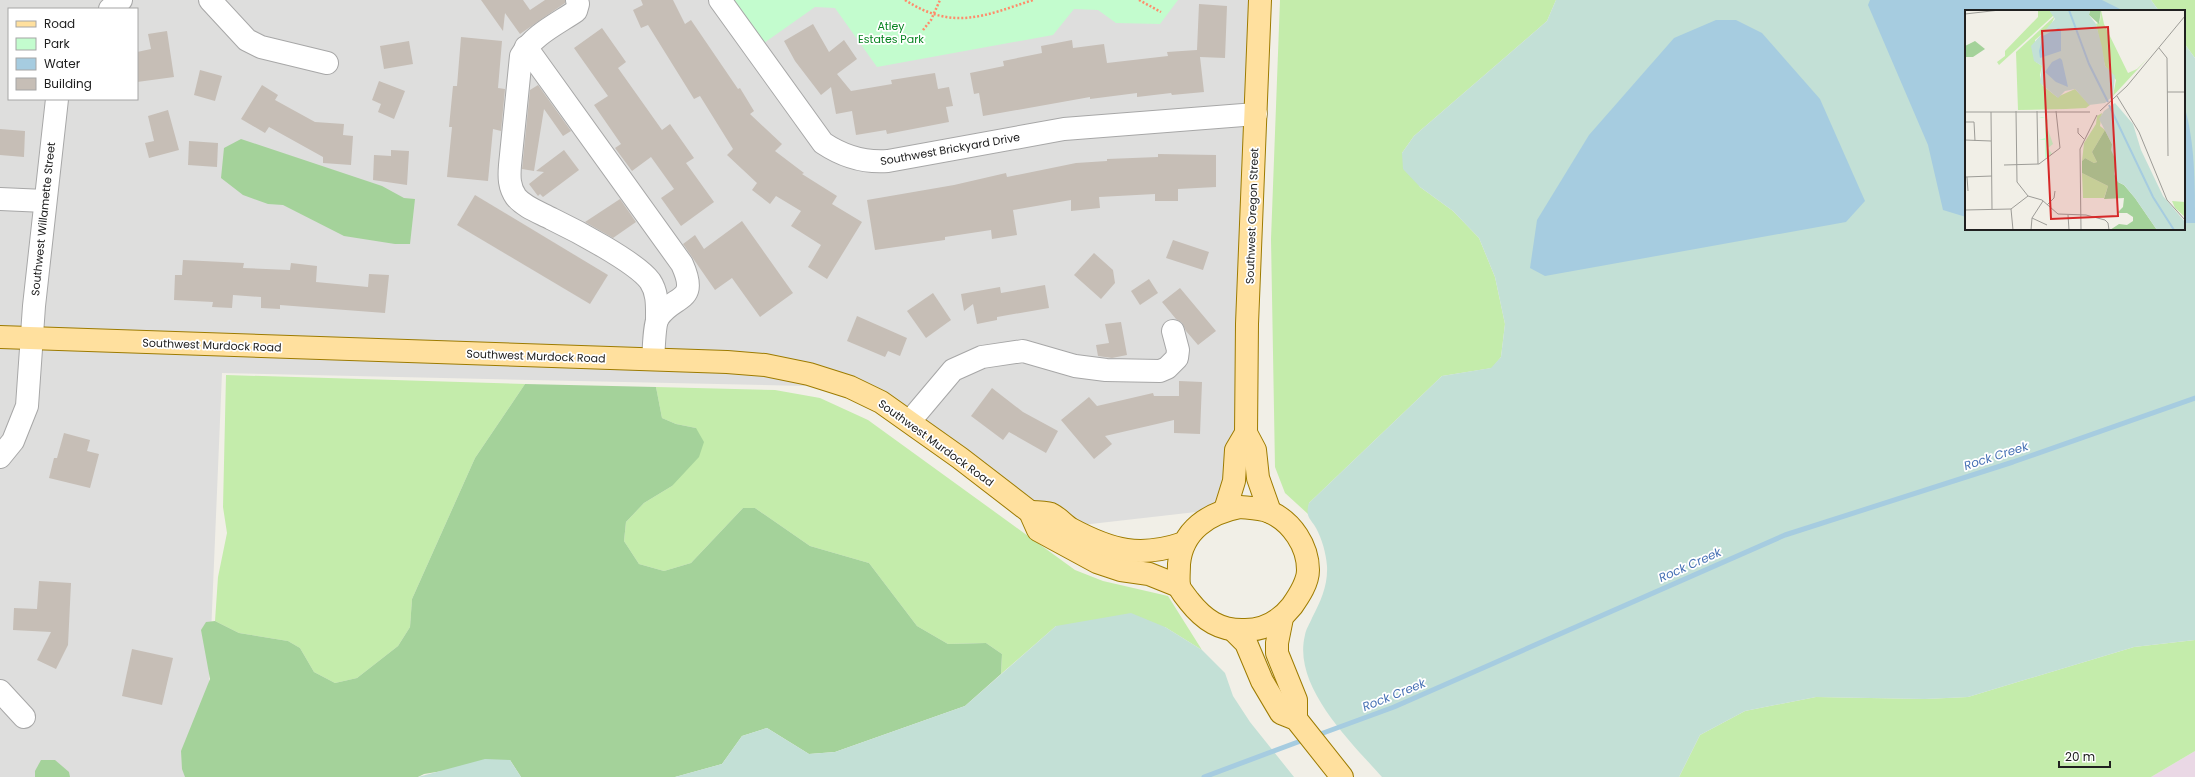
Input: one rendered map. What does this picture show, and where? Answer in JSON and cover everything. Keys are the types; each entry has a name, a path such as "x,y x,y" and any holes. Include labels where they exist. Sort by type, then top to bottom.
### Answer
{"main road":[{"name":"Southwest Oregon Street","path":"1260,0 1247,324 1246,433 1255,450 1258,478 1270,512"},
{"name":"Southwest Murdock Road","path":"0,337 727,362 765,365 795,371 850,387 881,402 910,421 1030,512 1038,530 1069,549 1108,566 1132,572 1149,574 1179,586"},
{"name":"Southwest Oregon Street","path":"1226,510 1234,481 1236,450 1246,433"},
{"path":"1240,507 1257,508 1270,512 1294,531 1302,544 1308,572 1303,589 1282,618 1272,624 1258,628 1233,630 1208,622 1198,612 1179,586 1180,554 1184,543 1202,521 1226,510 1240,507"},
{"path":"1030,512 1050,514 1070,528 1093,539 1134,552 1166,549 1184,543"},
{"path":"1282,618 1277,643 1277,654 1296,700 1296,719 1312,743 1342,777"},
{"path":"1233,630 1246,643 1262,682 1281,713 1296,719"}],"street":[{"path":"111,8 121,0"},
{"path":"210,0 247,40 261,47 327,63"},
{"path":"577,0 578,4 576,11 526,47 521,56 509,179 517,198 527,206 579,232 641,272 650,282 657,302 657,320 653,359"},
{"name":"Southwest Brickyard Drive","path":"720,0 824,143 835,151 859,160 874,162 888,161 1064,129 1256,114"},
{"path":"526,47 682,264 688,277 688,288 684,297 663,312 657,320"},
{"name":"Southwest Willamette Street","path":"0,457 13,441 27,406 45,201 57,100"},
{"path":"0,200 45,201"},
{"path":"910,421 953,370 982,357 1024,351 1049,360 1106,370 1160,371 1167,368 1177,358 1178,350 1173,331"},
{"path":"0,691 24,717"}],"path":[{"path":"905,0 935,14 958,18 981,17 1033,0"},
{"path":"924,30 935,14 940,0"},
{"path":"1138,0 1161,12"}],"shaded area":[{"path":"0,0 1261,0 1240,507 1038,530 850,387 222,373 205,777 0,777"},
{"path":"1556,0 2151,0 2158,10 1965,10 1965,230 2185,230 2185,44 2195,58 2195,640 2134,647 1968,697 1925,699 1816,697 1745,711 1700,735 1679,777 1382,777 1355,747 1327,712 1315,693 1307,674 1303,654 1305,635 1323,593 1327,573 1323,546 1318,532 1309,517 1308,506 1309,503 1442,376 1491,368 1501,357 1505,324 1495,277 1479,238 1453,211 1420,187 1403,169 1402,153 1414,136 1547,21"},
{"path":"1131,613 1165,627 1202,650 1225,673 1233,696 1250,722 1294,777 675,777 722,764 742,736 767,728 809,754 835,752 965,706 1056,626"},
{"path":"2195,751 2195,777 2151,777"},
{"path":"485,759 510,760 521,777 418,777"}],"green space":[{"name":"Atley Estates Park","path":"734,0 1178,0 1160,24 1116,23 1098,10 1074,9 1053,35 877,67 835,8 815,7 764,43"},
{"path":"1280,0 1556,0 1547,21 1414,136 1402,153 1420,187 1453,211 1479,238 1495,277 1505,324 1501,357 1492,368 1442,376 1309,503 1308,514 1285,493 1275,467 1271,239"},
{"path":"2151,0 2195,0 2195,58 2185,44 2185,10 2158,10"},
{"path":"241,139 382,186 404,198 415,199 410,244 395,244 344,236 283,205 268,204 243,195 221,178 224,148"},
{"path":"226,375 525,384 475,458 412,599 410,627 398,646 357,678 335,683 314,672 300,648 288,641 239,633 215,621 218,577 227,533 223,507"},
{"path":"525,384 656,387 662,418 676,424 696,428 704,442 699,457 672,486 644,503 626,522 624,541 639,564 664,571 691,563 743,508 755,508 810,546 869,563 917,626 948,644 986,643 1002,654 1001,674 965,706 835,752 809,754 767,728 742,736 722,764 675,777 521,777 510,760 424,774 418,777 185,777 182,769 181,751 210,679 201,630 206,622 215,621 239,633 288,641 300,648 314,672 335,683 357,678 398,646 410,627 412,599 475,458"},
{"path":"656,387 775,390 820,398 868,420 1075,570 1103,581 1168,596 1202,650 1165,627 1056,626 1001,674 1002,654 986,643 948,644 917,626 869,563 810,546 755,508 743,508 691,563 664,571 639,564 624,541 626,522 644,503 672,486 696,428 676,424 662,418"},
{"path":"2195,640 2195,751 2151,777 1679,777 1700,735 1745,711 1816,697 1925,699 1968,697 2134,647"},
{"path":"41,760 55,760 69,772 70,777 35,777 35,771"}],"water":[{"path":"1870,0 2102,0 2122,10 1965,10 1965,217 1943,210 1928,145 1868,5"},
{"path":"1716,20 1736,20 1762,33 1820,99 1865,201 1846,222 1545,276 1530,268 1537,220 1589,135 1674,38"},
{"path":"2185,108 2192,148 2195,223 2185,223"}],"building":[{"path":"481,0 523,0 530,10 545,0 565,0 565,3 520,34 505,13 503,31"},
{"path":"641,0 673,0 685,24 691,20 738,89 740,88 754,111 750,114 782,144 775,151 804,173 802,174 837,196 832,204 862,222 827,279 808,267 821,245 791,226 801,211 776,196 770,204 752,190 757,183 727,155 733,149 700,96 694,99 648,25 641,28 633,10 643,5"},
{"path":"1199,4 1227,6 1225,58 1200,57 1204,92 1172,95 1171,93 1137,97 1137,93 1090,99 1090,97 983,116 979,93 974,94 970,73 1004,66 1003,61 1042,53 1041,46 1072,40 1073,48 1104,44 1107,63 1168,56 1167,52 1197,50"},
{"path":"813,24 829,52 844,40 857,59 837,74 851,91 892,84 891,80 935,73 938,89 949,87 953,106 946,107 949,122 887,134 886,130 856,135 852,111 836,114 831,87 821,95 795,61 784,41"},
{"path":"602,28 626,62 618,68 662,130 670,124 694,158 686,163 714,202 681,226 661,198 674,189 651,157 632,171 615,148 621,144 594,105 608,96 574,48"},
{"path":"167,31 174,77 138,82 138,52 151,49 148,34"},
{"path":"461,37 502,41 498,88 505,89 501,131 493,129 488,181 447,177 452,127 449,127 453,86 457,86"},
{"path":"409,41 413,64 384,69 380,46"},
{"path":"200,70 222,76 215,101 194,95"},
{"path":"379,81 405,91 394,119 378,112 381,104 372,100"},
{"path":"262,85 278,95 275,100 315,122 344,124 343,135 353,136 351,165 323,163 323,157 269,127 265,133 241,119"},
{"path":"538,85 571,131 563,136 544,109 534,171 522,169 530,90"},
{"path":"168,110 179,150 149,158 145,143 154,141 148,116"},
{"path":"0,129 25,131 24,157 0,155"},
{"path":"189,141 218,143 217,167 188,165"},
{"path":"391,150 409,151 407,185 373,180 374,155 391,156"},
{"path":"564,150 579,170 543,197 540,194 538,196 529,184 544,172 536,171"},
{"path":"1158,154 1216,155 1216,187 1178,189 1178,201 1155,201 1155,194 1099,197 1100,208 1071,211 1071,200 1013,210 1017,235 992,239 991,230 945,237 945,240 875,250 867,200 954,185 1006,173 1007,177 1076,163 1107,161 1107,159 1158,157"},
{"path":"475,195 608,275 590,304 457,225"},
{"path":"620,199 636,222 613,238 585,222"},
{"path":"742,221 793,293 760,317 732,278 715,290 683,244 695,235 704,249"},
{"path":"1173,240 1209,252 1203,270 1166,258"},
{"path":"1094,253 1113,270 1115,283 1101,299 1074,275"},
{"path":"183,260 244,263 243,268 290,270 291,263 317,266 316,282 368,287 369,274 389,275 385,313 280,305 280,309 261,308 261,297 233,295 232,308 212,307 213,302 174,300 175,275 182,275"},
{"path":"1149,279 1158,293 1140,305 1131,291"},
{"path":"1045,285 1049,308 997,317 997,320 977,324 973,304 964,311 961,294 1000,287 1001,293"},
{"path":"1180,288 1216,331 1198,345 1186,331 1182,323 1176,319 1162,302"},
{"path":"933,293 951,320 926,338 907,311"},
{"path":"857,316 907,338 900,356 888,351 885,357 847,341"},
{"path":"1121,322 1127,355 1112,358 1098,356 1096,345 1109,343 1105,324"},
{"path":"1179,381 1202,382 1200,434 1174,433 1174,420 1105,436 1112,444 1094,459 1061,420 1089,397 1097,406 1153,393 1154,396 1179,396"},
{"path":"992,388 1023,412 1058,431 1046,453 1009,432 1003,440 971,416"},
{"path":"64,433 90,440 87,451 99,454 90,488 49,478 54,458 57,458"},
{"path":"39,581 71,583 68,645 56,669 37,660 51,632 13,630 14,608 37,609"},
{"path":"132,649 173,658 162,705 122,696"}],"waterway":[{"name":"Rock Creek","path":"1315,736 1394,707 1785,535 2013,462 2195,398"},
{"name":"Rock Creek","path":"1204,777 1306,739"}]}
